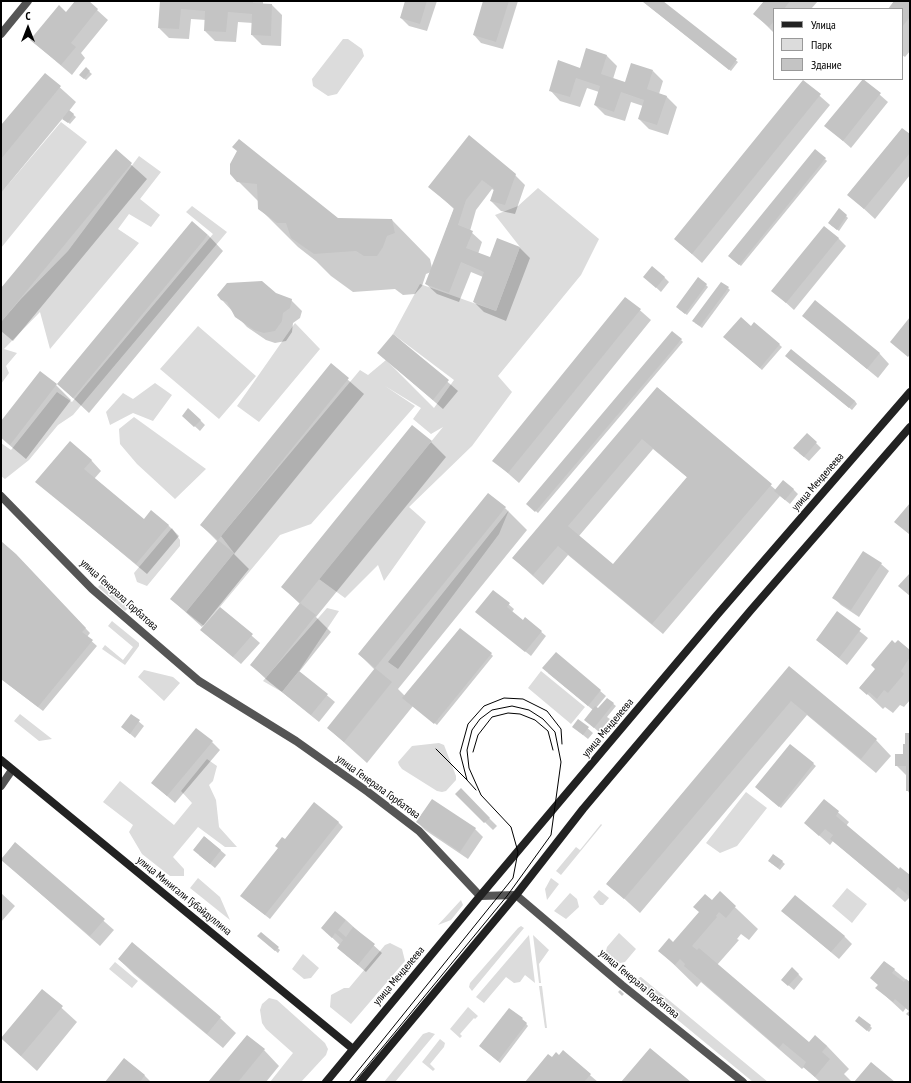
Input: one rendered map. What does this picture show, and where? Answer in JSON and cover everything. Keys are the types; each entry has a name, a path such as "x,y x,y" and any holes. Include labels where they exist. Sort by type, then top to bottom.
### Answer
{"main road":[{"name":"улица Менделеева","path":"326,1082 480,896 717,616 910,392"},
{"path":"360,1082 516,895 583,809 751,610 910,427"},
{"name":"улица Минигали Губайдуллина","path":"1,760 353,1049"}],"street":[{"path":"1,34 28,1"},
{"name":"улица Генерала Горбатова","path":"1,496 92,589 199,681 296,741 368,792 419,831 480,896"},
{"path":"1,786 12,770"},
{"path":"480,896 516,895"},
{"name":"улица Генерала Горбатова","path":"516,895 622,985 743,1082"}],"green space":[{"path":"343,39 348,39 362,49 364,56 337,94 328,96 313,86 312,79"},
{"path":"61,122 87,142 1,248 1,193"},
{"path":"139,156 161,172 140,199 160,215 151,227 129,214 118,229 139,243 50,349 40,312 4,349 17,353 6,366 9,373 1,384 1,322 21,299 68,251"},
{"path":"538,188 599,239 581,275 498,376 512,392 472,446 409,507 426,522 384,581 378,565 345,598 319,579 443,427 431,434 413,419 421,408 385,386 415,406 311,524 280,535 204,626 186,612 234,553 221,536 360,370 368,375 386,360 434,408 454,380 393,334 420,284 496,311 520,247 495,215 518,206"},
{"path":"192,206 227,232 73,415 58,425 29,460 5,479 1,476 1,443 11,450 57,392 72,402 213,234 186,212"},
{"path":"295,323 320,349 259,422 237,406"},
{"path":"198,326 256,376 219,419 160,369"},
{"path":"155,383 172,395 153,421 133,413 110,425 106,412 123,393 133,399"},
{"path":"134,417 206,469 175,499 137,464 120,444 119,429"},
{"path":"509,510 499,534 398,669 388,662"},
{"path":"172,528 180,540 180,546 147,586 137,582 134,573"},
{"path":"103,582 130,606 125,611 98,587"},
{"path":"327,608 339,611 299,671 282,692 263,681"},
{"path":"112,621 139,643 139,646 125,665 102,649 105,645 123,660 133,647 108,626"},
{"path":"144,670 173,677 180,683 164,701 138,677"},
{"path":"541,671 585,707 571,724 528,688"},
{"path":"20,714 52,739 39,741 14,721"},
{"path":"439,743 444,745 456,776 456,780 446,791 442,792 437,791 402,769 398,762 412,746"},
{"path":"207,759 217,766 213,781 209,785 216,800 219,827 237,847 225,847 198,827 173,857 184,869 184,876 170,876 142,854 129,832 133,825 103,802 120,781 174,825 192,803 181,791"},
{"path":"746,792 767,808 737,846 720,853 706,843"},
{"path":"601,824 602,825 561,875 556,871 576,847 580,850"},
{"path":"198,878 220,897 230,920 190,888"},
{"path":"551,878 559,884 547,900 545,889"},
{"path":"847,888 867,904 852,923 832,906"},
{"path":"599,890 609,898 603,905 600,905 593,897"},
{"path":"570,893 577,899 579,907 566,919 554,911"},
{"path":"461,900 463,905 451,920 438,925"},
{"path":"521,926 524,928 472,991 469,987 470,983"},
{"path":"619,933 636,949 625,962 616,963 608,956 606,951 607,947"},
{"path":"529,935 535,983 525,975 520,982 514,983 506,977 484,1003 476,997"},
{"path":"533,935 549,950 539,964 541,983 539,983"},
{"path":"390,943 402,949 405,961 351,1024 330,1007 331,995 344,988 349,988 385,945"},
{"path":"303,954 319,968 311,978 304,979 292,969"},
{"path":"115,962 138,981 132,988 109,969"},
{"path":"640,977 768,1082 753,1082 634,984"},
{"path":"539,986 542,986 547,1028 545,1028"},
{"path":"269,998 277,1000 325,1043 328,1049 326,1055 301,1082 270,1082 293,1053 266,1029 262,1023 260,1010 262,1004"},
{"path":"468,1007 478,1016 475,1019 474,1018 460,1034 462,1036 460,1038 450,1029"},
{"path":"429,1032 435,1034 395,1082 384,1082 423,1034"},
{"path":"440,1039 445,1043 444,1047 430,1064 435,1069 433,1071 422,1062"}],"building":[{"path":"75,1 89,1 98,9 71,43 76,47 61,65 30,40 59,5 66,12"},
{"path":"160,1 253,1 253,3 272,4 271,36 251,35 252,14 228,12 226,32 204,31 205,11 181,9 179,29 158,28"},
{"path":"405,1 427,1 420,24 400,18"},
{"path":"483,1 509,1 496,42 473,35"},
{"path":"642,1 663,1 737,59 729,70"},
{"path":"764,1 790,1 785,8 773,8 773,22 769,27 753,14"},
{"path":"894,1 910,1 910,17 903,26 903,8 889,8"},
{"path":"586,48 607,55 601,74 625,82 631,63 653,70 647,89 667,96 657,125 638,119 644,100 621,92 614,112 594,105 600,86 576,78 570,97 549,91 558,60 580,68"},
{"path":"86,67 90,71 84,79 79,75"},
{"path":"45,73 61,86 1,159 1,125"},
{"path":"803,80 821,94 692,254 674,239"},
{"path":"862,80 864,80 881,93 843,141 824,126"},
{"path":"69,110 74,114 68,123 62,119"},
{"path":"902,128 910,134 910,153 864,209 847,195"},
{"path":"469,135 516,174 505,205 490,201 494,189 482,180 466,200 458,225 473,231 466,248 490,257 497,238 520,247 496,311 473,302 484,272 461,262 449,293 425,284 454,208 428,187"},
{"path":"239,139 338,218 392,219 395,233 387,236 383,247 377,256 364,256 356,251 314,254 291,238 286,223 277,223 258,209 257,184 237,182 230,174 230,164 237,151 232,147"},
{"path":"116,149 132,163 1,322 1,288"},
{"path":"815,149 826,158 739,265 728,256"},
{"path":"839,208 847,215 837,230 828,223"},
{"path":"192,221 208,235 73,398 57,384"},
{"path":"824,226 839,238 786,303 771,291"},
{"path":"652,266 665,277 656,288 643,277"},
{"path":"698,277 707,284 685,314 676,307"},
{"path":"262,281 276,293 292,299 290,308 283,313 282,321 275,331 264,333 254,330 235,317 227,302 221,300 217,295 227,283"},
{"path":"721,282 729,287 700,326 692,321"},
{"path":"625,297 641,309 508,473 492,461"},
{"path":"815,300 880,353 867,369 802,316"},
{"path":"741,317 751,326 754,322 780,344 760,368 723,337"},
{"path":"910,317 910,354 908,357 890,342"},
{"path":"672,331 682,339 535,512 526,504"},
{"path":"393,334 449,380 433,400 377,353"},
{"path":"791,349 855,401 849,408 785,356"},
{"path":"331,363 349,378 218,540 200,525"},
{"path":"40,371 57,384 10,445 1,437 1,421"},
{"path":"657,387 772,484 652,624 558,546 533,575 512,558","holes":["642,439 687,477 613,564 568,526"]},
{"path":"188,408 201,420 194,427 182,416"},
{"path":"412,425 432,441 300,603 281,587"},
{"path":"807,433 817,442 804,457 793,448"},
{"path":"70,441 92,460 84,469 144,519 151,510 169,525 136,564 35,482"},
{"path":"783,480 794,489 785,500 774,491"},
{"path":"488,493 506,507 375,668 358,654"},
{"path":"910,503 909,537 909,534 894,522"},
{"path":"218,540 234,553 186,612 170,599"},
{"path":"1,541 16,554 86,628 82,632 93,640 38,707 1,679"},
{"path":"863,551 882,563 851,610 832,598"},
{"path":"910,573 910,596 898,586"},
{"path":"493,590 510,603 507,607 523,620 525,617 542,631 525,652 475,612"},
{"path":"300,603 316,615 266,678 250,665"},
{"path":"220,607 253,634 233,657 200,630"},
{"path":"837,611 861,629 839,658 816,640"},
{"path":"460,628 492,653 434,724 402,698"},
{"path":"892,640 895,643 898,640 910,650 910,657 901,671 904,674 888,693 884,690 877,699 869,692 867,695 859,688 875,669 871,665"},
{"path":"556,652 601,690 588,706 542,668"},
{"path":"789,666 877,739 861,759 791,701 624,899 606,884"},
{"path":"375,668 392,682 344,742 327,728"},
{"path":"299,671 328,694 311,715 282,692"},
{"path":"607,698 614,703 594,728 584,720 595,706 598,708"},
{"path":"131,714 140,720 130,734 121,727"},
{"path":"578,719 589,727 583,735 572,727"},
{"path":"196,728 213,741 167,796 151,783"},
{"path":"905,733 910,733 910,791 906,791 906,766 895,766 895,754 903,754"},
{"path":"790,744 814,763 779,807 755,787"},
{"path":"461,788 490,818 484,823 455,794"},
{"path":"432,799 476,828 460,852 416,822"},
{"path":"824,799 839,811 836,816 899,869 900,867 910,875 910,897 898,887 894,892 830,839 833,835 825,829 819,836 804,823"},
{"path":"314,802 339,822 265,915 240,896 278,848 275,846 282,837 285,839"},
{"path":"204,836 221,850 210,864 193,850"},
{"path":"15,842 105,919 90,936 1,860"},
{"path":"773,854 783,861 778,868 768,861"},
{"path":"720,891 736,906 726,918 719,912 716,916 717,917 692,946 697,950 699,948 809,1042 815,1035 827,1046 822,1052 830,1059 815,1077 803,1067 806,1062 783,1043 779,1048 684,966 685,964 680,959 675,965 658,951 669,938 673,942 699,912 693,907 705,894 712,900"},
{"path":"795,895 845,936 831,952 781,911"},
{"path":"335,911 346,920 338,930 346,937 353,927 375,944 358,965 337,948 343,940 335,933 332,938 321,928"},
{"path":"261,932 279,947 275,951 257,936"},
{"path":"132,942 221,1017 207,1034 118,959"},
{"path":"884,961 895,969 892,973 904,982 906,979 910,982 910,1017 906,1014 909,1011 895,999 893,1002 875,988 878,985 870,978"},
{"path":"792,967 799,974 788,986 781,980"},
{"path":"42,989 63,1006 21,1056 1,1038"},
{"path":"509,1008 523,1018 522,1019 527,1023 498,1061 479,1046"},
{"path":"859,1016 871,1025 867,1031 855,1021"},
{"path":"247,1035 265,1049 238,1082 208,1082"},
{"path":"650,1048 691,1082 621,1082"},
{"path":"563,1050 591,1074 584,1082 525,1082 548,1054 552,1057 556,1052 559,1055"},
{"path":"124,1058 145,1075 140,1082 105,1082"},
{"path":"871,1062 895,1082 854,1082"}],"tram line":[{"path":"476,790 467,780 460,753 468,724 484,706 504,698 523,699 547,711 561,729 562,744"},
{"path":"349,1082 513,878 518,852 511,827 481,795 469,768 467,750 472,730 480,719 492,710 512,706 529,710 543,719 555,732 561,762 551,835 507,896 354,1082"},
{"path":"473,752 478,735 492,717 508,713 520,714 535,720 548,731 553,750"},
{"path":"436,749 467,780"}]}
